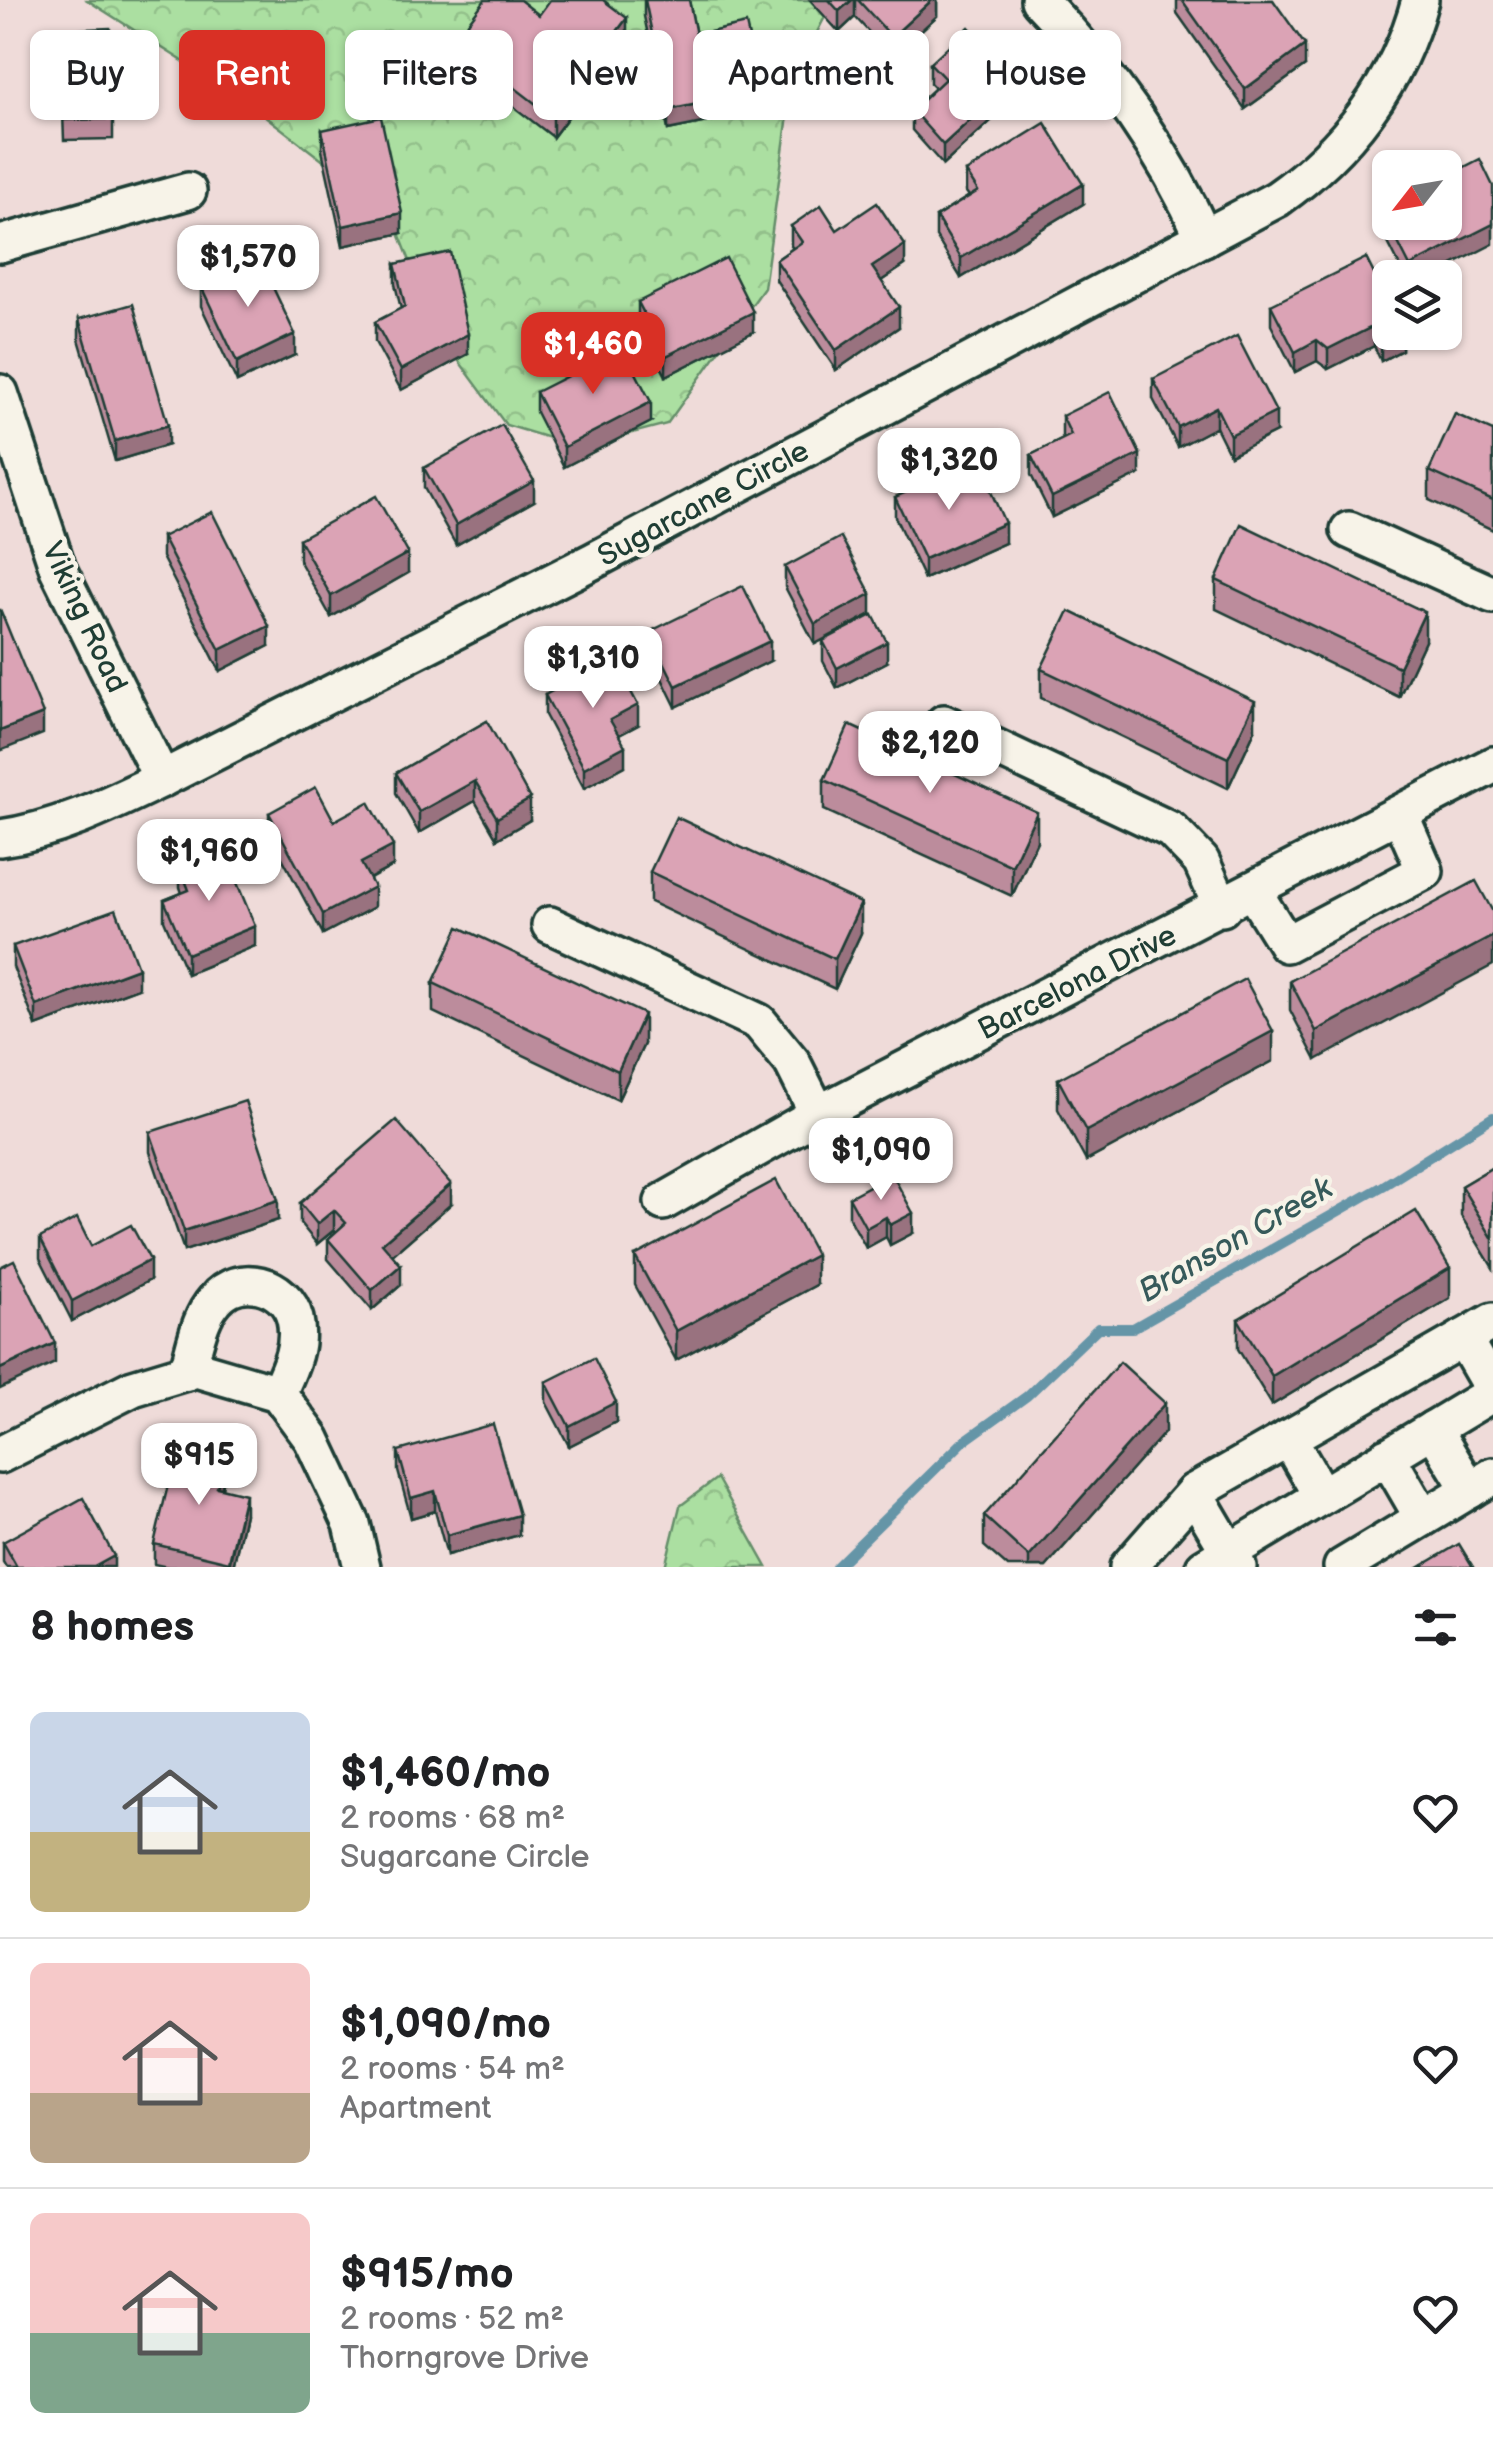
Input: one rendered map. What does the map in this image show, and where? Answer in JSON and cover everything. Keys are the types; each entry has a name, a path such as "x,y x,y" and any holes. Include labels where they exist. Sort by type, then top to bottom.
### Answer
{"street":[{"path":"1039,0 1124,96 1162,155 1204,238"},
{"name":"Sugarcane Circle","path":"0,838 23,835 90,814 162,779 593,561 1277,199 1336,152 1367,115 1391,74 1420,0"},
{"path":"0,244 188,191"},
{"name":"Viking Road","path":"0,393 58,568 162,779"},
{"path":"1349,530 1493,595"},
{"path":"944,723 1171,830 1237,900 1286,944 1425,871 1400,814"},
{"name":"Barcelona Drive","path":"663,1202 818,1114 1493,765"},
{"path":"550,925 759,1022 792,1062 818,1114"},
{"path":"187,1372 211,1304 235,1285 264,1286 288,1304 294,1317 296,1347 278,1393"},
{"path":"1128,1567 1194,1492 1478,1330 1493,1392 1321,1495 1224,1561 1194,1492"},
{"path":"0,1455 134,1388 196,1369 278,1393 312,1439 352,1524 362,1567"},
{"path":"1342,1567 1481,1483 1433,1429"},
{"path":"1288,1438 1321,1495"},
{"path":"1387,1456 1423,1518"}],"green space":[{"path":"87,0 829,0 829,9 818,30 693,30 693,120 787,120 764,288 667,424 579,447 506,425 439,334 391,213 270,120 325,120 325,30 179,30 179,59 159,46 159,30 134,30"},
{"path":"717,1478 767,1567 665,1567 680,1506"}],"building":[{"path":"485,0 520,0 539,15 550,0 603,0 627,18 618,30 533,30 533,102 513,86 513,30 462,30"},
{"path":"645,0 689,0 695,30 693,105 673,109 673,30 651,30"},
{"path":"829,0 852,0 839,11"},
{"path":"858,0 932,0 900,30 886,30"},
{"path":"1182,0 1273,0 1305,45 1245,89"},
{"path":"746,24 747,30 719,30"},
{"path":"949,45 949,120 970,120 943,145 921,120 929,120 929,94 945,79 930,63"},
{"path":"382,120 402,213 343,226 322,130"},
{"path":"1045,123 1083,184 961,258 936,217 978,191 966,172"},
{"path":"1480,159 1493,186 1493,224 1462,240 1462,168"},
{"path":"877,203 905,245 872,267 899,307 836,350 776,260 802,242 791,226 821,205 837,230"},
{"path":"1397,240 1461,240 1422,260 1407,260"},
{"path":"450,252 468,334 401,370 375,322 405,306 395,264"},
{"path":"259,258 295,334 237,362 201,286"},
{"path":"726,258 753,312 666,356 638,302"},
{"path":"1366,258 1372,270 1372,327 1328,349 1317,340 1295,352 1271,305"},
{"path":"133,304 168,425 115,441 79,319"},
{"path":"1237,336 1276,412 1230,435 1216,407 1178,427 1153,379"},
{"path":"623,348 651,402 564,447 536,392"},
{"path":"1110,392 1140,454 1052,497 1031,455 1071,435 1062,416"},
{"path":"1455,414 1493,431 1493,500 1429,471"},
{"path":"502,425 534,481 456,525 424,468"},
{"path":"983,474 1005,523 924,559 895,497 940,477 946,490"},
{"path":"376,496 408,553 331,596 299,539"},
{"path":"212,512 269,626 220,650 162,537"},
{"path":"1241,524 1425,612 1399,667 1216,580"},
{"path":"841,537 871,594 815,624 785,567"},
{"path":"743,586 770,641 676,686 649,632"},
{"path":"0,609 43,714 0,731"},
{"path":"1069,611 1255,701 1228,758 1041,669"},
{"path":"873,615 887,642 837,668 823,641"},
{"path":"613,658 638,705 610,720 625,746 584,768 545,695"},
{"path":"487,721 530,799 497,818 475,781 419,812 396,773"},
{"path":"849,725 1037,812 1012,866 824,780"},
{"path":"316,787 334,821 369,802 393,846 361,863 374,887 323,914 269,813"},
{"path":"676,817 861,903 835,959 650,872"},
{"path":"223,849 255,926 187,954 164,900 189,890 180,867"},
{"path":"1476,881 1493,912 1493,936 1316,1031 1290,981"},
{"path":"116,909 138,968 36,1006 13,946"},
{"path":"459,927 644,1014 618,1071 433,983"},
{"path":"1245,979 1273,1031 1086,1131 1058,1079"},
{"path":"245,1101 278,1200 184,1231 150,1132"},
{"path":"396,1120 451,1184 382,1243 401,1265 372,1290 328,1239 346,1223 334,1210 317,1224 300,1203"},
{"path":"1493,1167 1493,1239 1461,1186"},
{"path":"892,1174 913,1213 890,1225 886,1217 866,1228 849,1197"},
{"path":"776,1180 816,1255 676,1331 635,1256"},
{"path":"1416,1211 1450,1268 1272,1376 1238,1319"},
{"path":"77,1218 91,1246 131,1225 150,1260 72,1301 40,1238"},
{"path":"14,1260 55,1343 0,1369 0,1267"},
{"path":"594,1358 616,1402 569,1426 546,1382"},
{"path":"1120,1362 1165,1403 1029,1557 984,1516"},
{"path":"493,1424 519,1515 447,1535 435,1491 411,1498 398,1451"},
{"path":"177,1447 224,1458 217,1487 245,1494 229,1562 154,1544"},
{"path":"83,1498 114,1556 94,1567 17,1567 3,1542"},
{"path":"1459,1544 1473,1567 1420,1567"}],"waterway":[{"name":"Branson Creek","path":"836,1567 963,1442 1027,1396 1098,1328 1133,1328 1383,1186 1493,1117"}]}
